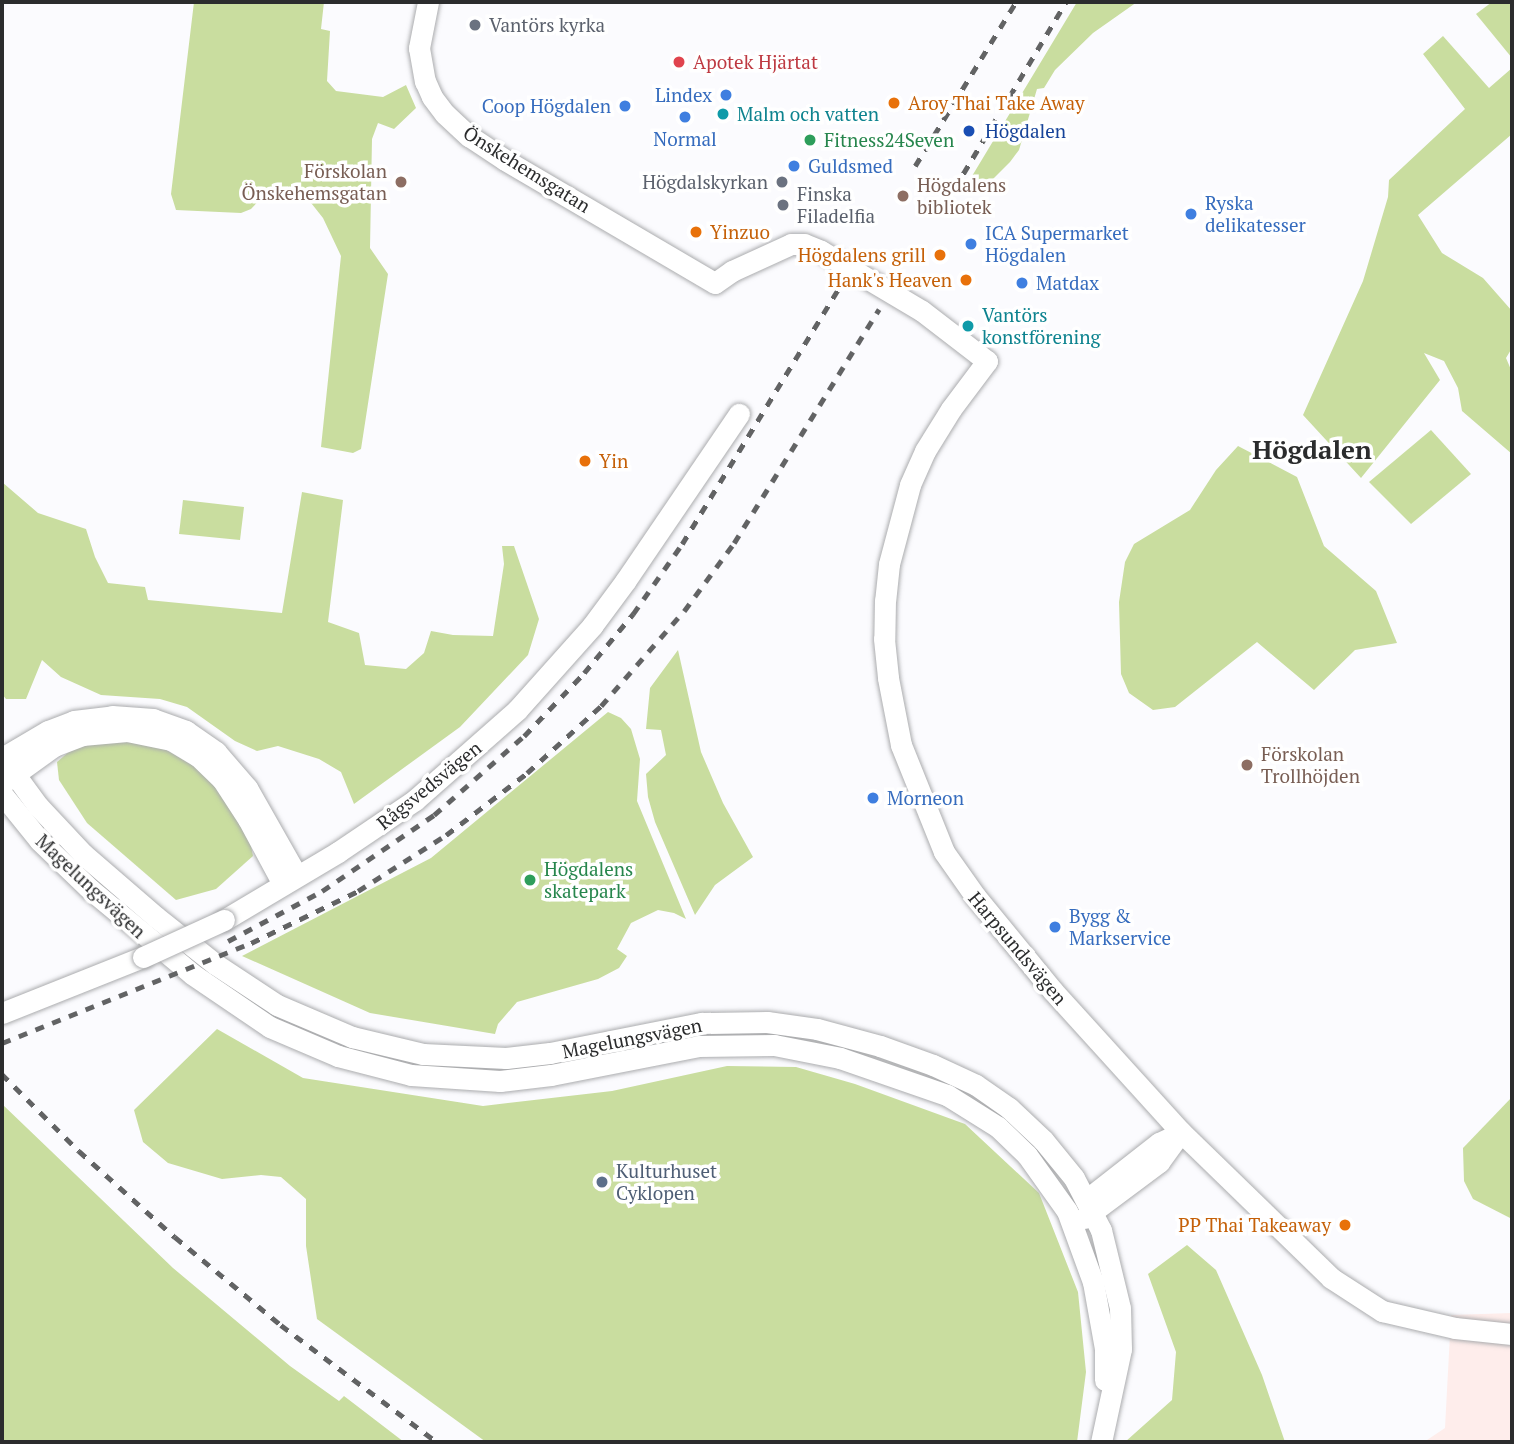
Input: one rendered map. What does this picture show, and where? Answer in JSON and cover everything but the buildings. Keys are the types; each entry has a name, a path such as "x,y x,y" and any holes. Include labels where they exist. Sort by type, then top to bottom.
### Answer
{"street":[{"name":"Önskehemsgatan","path":"428,2 419,36 420,62 432,97 445,114 469,136 505,160 715,283 776,249 804,244 821,251 922,311 987,361"},
{"name":"Harpsundsvägen","path":"987,361 950,409 925,452 910,485 889,564 884,639 888,678 901,745 937,838 954,868 1053,991 1181,1132 1331,1278 1382,1311 1455,1328 1512,1334"},
{"name":"Rågsvedsvägen","path":"2,1013 142,957 224,920 415,800 517,710 585,634 626,580 739,414"},
{"path":"5,766 48,731 74,721 112,716 153,719 186,730 216,752 247,788 290,880"},
{"name":"Magelungsvägen","path":"5,766 83,854 156,917 253,990 327,1028 401,1050 473,1059 550,1053 702,1023 767,1021 817,1029 933,1065 993,1096 1043,1140 1090,1205 1111,1263 1120,1308 1121,1349 1116,1382 1105,1413"},
{"name":"Magelungsvägen","path":"2,794 40,841 91,890 191,974 250,1016 315,1048 411,1075 500,1081 551,1075 699,1046 750,1043 798,1047 914,1081 971,1108 998,1127 1027,1155 1070,1218 1087,1262 1100,1312 1105,1349 1105,1413 1101,1442"},
{"path":"1070,1218 1154,1157 1181,1132"}],"shaded area":[{"path":"1512,1313 1512,1442 1424,1442 1445,1428 1451,1315"}],"green space":[{"path":"194,2 324,2 321,29 330,31 327,81 336,91 383,97 406,85 416,108 394,129 378,123 372,139 370,248 388,274 361,449 353,453 321,447 341,256 323,218 304,194 268,191 251,209 241,213 176,210 171,194"},
{"path":"1077,2 1137,2 1093,33 1055,70 1044,88 1037,89 1019,150 1010,162 980,192 963,191"},
{"path":"1492,2 1512,2 1512,58 1476,14"},
{"path":"1443,36 1489,88 1512,68 1512,134 1418,215 1442,253 1483,278 1512,311 1512,348 1506,358 1512,372 1512,454 1462,411 1458,388 1444,361 1424,353 1440,380 1361,478 1303,415 1363,281 1388,197 1389,180 1465,109 1423,54"},
{"path":"1431,430 1471,474 1411,524 1369,482"},
{"path":"1238,446 1297,477 1324,546 1376,591 1397,643 1355,650 1314,690 1257,642 1175,707 1153,710 1129,693 1121,674 1119,602 1125,562 1134,544 1190,510 1216,470"},
{"path":"2,482 38,513 86,529 95,557 108,583 145,587 148,600 282,613 302,492 343,500 328,622 359,633 365,665 406,669 424,653 431,631 453,635 493,636 504,564 502,546 514,546 539,619 528,655 460,727 354,804 341,772 319,759 278,746 257,751 235,741 187,707 160,699 101,695 61,677 42,660 26,699 6,699 2,694"},
{"path":"183,500 244,507 240,540 179,534"},
{"path":"678,650 701,752 723,803 753,857 715,885 695,915 655,822 648,797 646,774 666,755 661,730 646,729 650,688"},
{"name":"Högdalens skatepark","path":"608,712 621,718 631,729 640,759 637,801 686,919 658,910 631,923 617,949 627,956 619,968 598,979 517,1002 498,1024 495,1034 370,1013 242,956 431,858"},
{"path":"130,739 158,745 209,775 250,841 253,856 216,889 176,900 87,823 59,780 57,762 71,750 103,741"},
{"path":"217,1029 303,1078 483,1106 612,1091 727,1066 796,1067 855,1084 965,1124 1039,1193 1078,1292 1086,1372 1077,1442 486,1442 317,1319 306,1246 306,1199 281,1177 261,1175 222,1179 168,1163 143,1142 134,1110"},
{"path":"1512,1097 1512,1219 1473,1199 1464,1181 1463,1148"},
{"path":"2,1104 173,1268 290,1366 339,1401 344,1396 404,1442 2,1442"},
{"path":"1187,1245 1216,1270 1262,1375 1285,1442 1125,1442 1172,1400 1176,1352 1148,1274"}],"railway":[{"path":"915,166 1016,2"},
{"path":"954,189 1066,2"},
{"path":"228,941 322,891 434,815 524,736 584,673 633,614 682,544 847,275"},
{"path":"2,1043 251,943 358,891 446,835 527,773 601,706 684,611 734,543 879,309"},
{"path":"2,1074 79,1151 175,1237 281,1325 437,1442"}],"place":[{"name":"Vantörs kyrka","path":"475,25"},
{"name":"Apotek Hjärtat","path":"679,62"},
{"name":"Lindex","path":"726,95"},
{"name":"Aroy Thai Take Away","path":"894,103"},
{"name":"Coop Högdalen","path":"625,106"},
{"name":"Malm och vatten","path":"723,114"},
{"name":"Normal","path":"685,117"},
{"name":"Högdalen","path":"969,131"},
{"name":"Fitness24Seven","path":"810,140"},
{"name":"Guldsmed","path":"794,166"},
{"name":"Förskolan Önskehemsgatan","path":"401,182"},
{"name":"Högdalskyrkan","path":"782,182"},
{"name":"Högdalens bibliotek","path":"903,196"},
{"name":"Finska Filadelfia","path":"783,205"},
{"name":"Ryska delikatesser","path":"1191,214"},
{"name":"Yinzuo","path":"696,232"},
{"name":"ICA Supermarket Högdalen","path":"971,244"},
{"name":"Högdalens grill","path":"940,255"},
{"name":"Hank's Heaven","path":"966,280"},
{"name":"Matdax","path":"1022,283"},
{"name":"Vantörs konstförening","path":"968,326"},
{"name":"Yin","path":"585,461"},
{"name":"Förskolan Trollhöjden","path":"1247,765"},
{"name":"Morneon","path":"873,798"},
{"name":"Högdalens skatepark","path":"530,880"},
{"name":"Bygg & Markservice","path":"1055,927"},
{"name":"Kulturhuset Cyklopen","path":"602,1182"},
{"name":"PP Thai Takeaway","path":"1345,1225"}],"district":[{"name":"Högdalen","path":"1312,450"}]}
